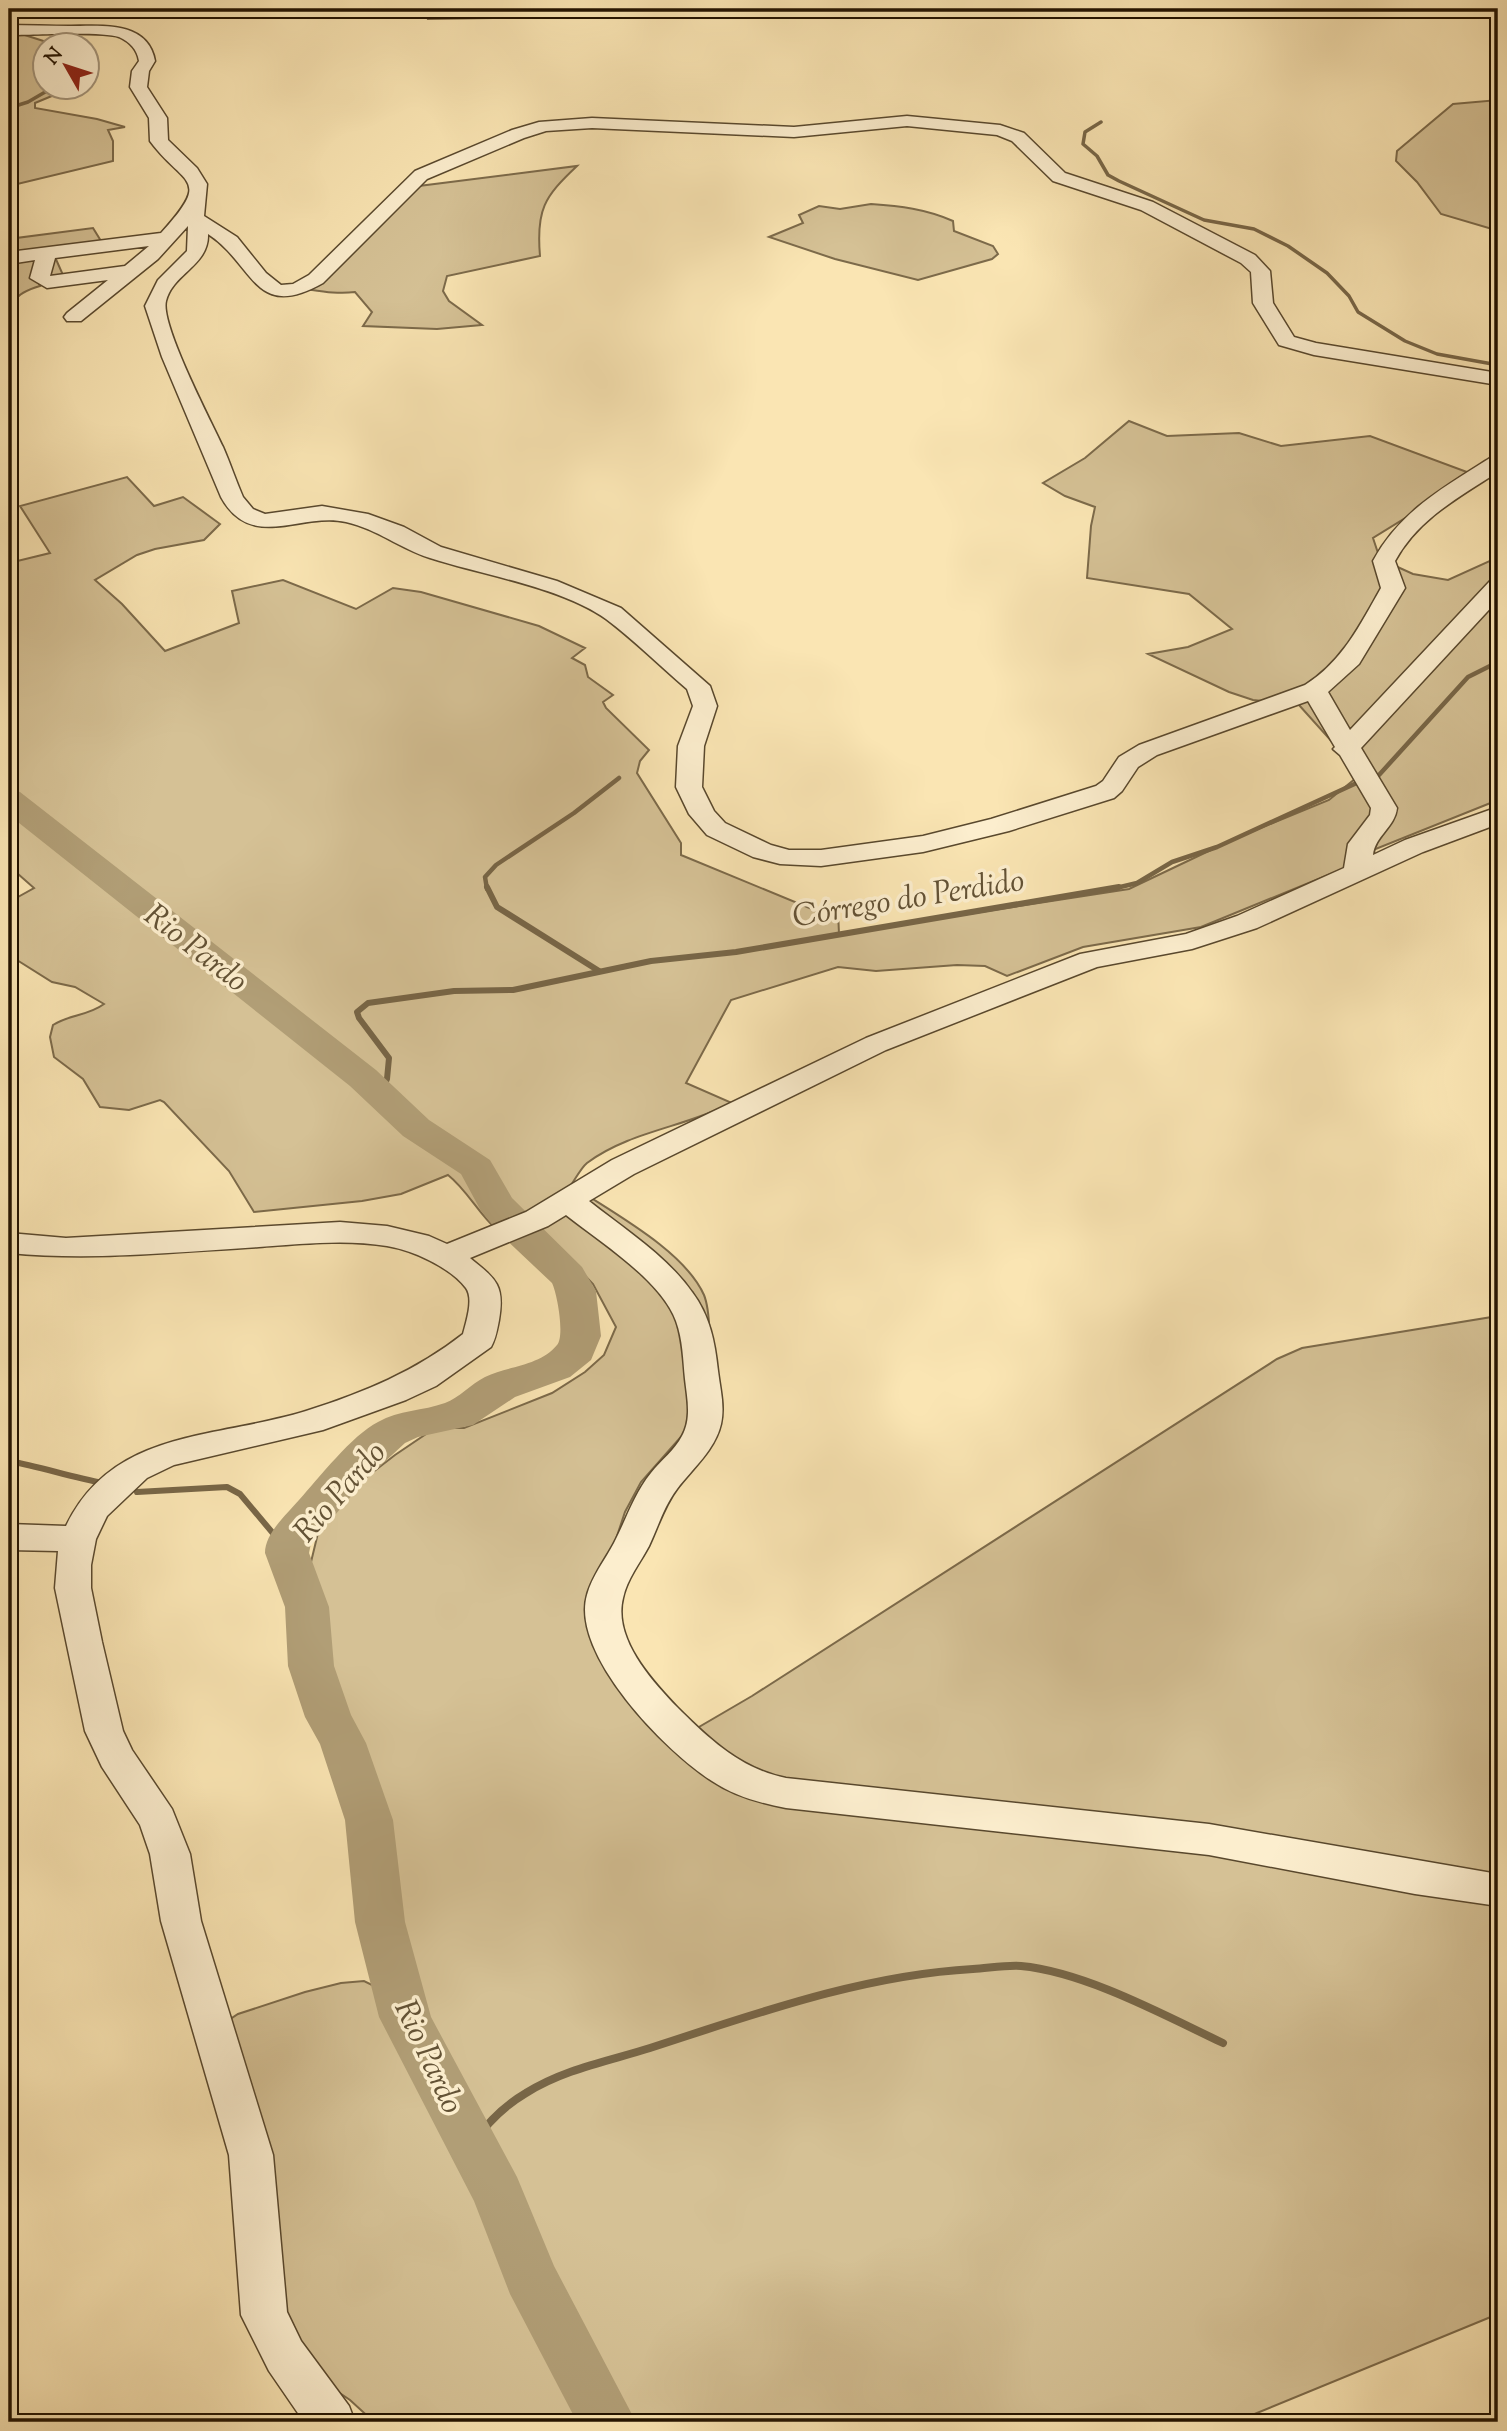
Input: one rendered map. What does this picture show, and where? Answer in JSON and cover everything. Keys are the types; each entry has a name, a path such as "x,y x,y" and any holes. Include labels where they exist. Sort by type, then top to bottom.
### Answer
{"street":[{"path":"9,31 93,29 130,35 146,54 147,61 141,70 138,87 141,95 159,119 159,141 198,184 199,193 196,214 198,245 194,255 158,295 157,318 210,438 235,503 243,513 259,520 323,513 353,517 394,532 435,552 511,572 597,604 613,613 698,686 705,706 691,746 690,787 702,814 716,829 739,842 789,858 821,858 923,844 1091,798 1113,786 1128,762 1141,753 1327,683 1342,668 1393,588 1384,561 1391,544 1408,524 1498,463"},
{"path":"9,31 32,38"},
{"path":"196,214 234,246 264,285 282,291 296,289 316,279 421,175 518,134 545,126 593,122 707,130 794,132 907,121 989,128 1018,137 1059,177 1147,206 1248,259 1260,271 1263,303 1286,341 1314,349 1498,379"},
{"path":"74,317 196,214"},
{"path":"9,258 168,238"},
{"path":"47,253 40,278 47,282 127,272"},
{"path":"1346,749 1498,586"},
{"path":"1314,690 1346,749 1384,808 1384,816 1361,845 1357,871"},
{"path":"447,1256 537,1219 570,1202 623,1167 876,1044 1090,960 1192,942 1247,922 1414,846 1498,815"},
{"path":"570,1202 674,1291 689,1311 697,1338 705,1405 704,1427 695,1446 659,1487 631,1546 615,1569 603,1598 604,1619 611,1644 639,1687 674,1729 712,1764 746,1782 775,1790 932,1812 1171,1835 1305,1856 1424,1881 1498,1891"},
{"path":"9,1242 66,1248 340,1232 387,1236 418,1243 447,1256 482,1284 486,1300 479,1339 455,1358 424,1378 394,1392 311,1423 165,1455 145,1464 114,1486 92,1509 78,1539 73,1565 73,1588 104,1731 116,1757 159,1821 170,1854 181,1921 251,2155 264,2315 285,2356 332,2422"},
{"path":"9,1537 78,1539"}],"shaded area":[{"path":"450,9 649,9 645,16 427,19"},
{"path":"9,30 32,37 32,102 37,102 35,108 125,127 108,130 113,141 113,161 9,186"},
{"path":"1498,100 1498,228 1492,229 1441,214 1417,182 1396,161 1397,151 1453,104"},
{"path":"577,166 557,187 545,205 539,227 540,256 447,276 443,291 449,301 482,325 437,329 363,326 372,312 355,292 290,287 315,274 403,188"},
{"path":"871,204 913,209 943,217 953,221 954,231 993,246 998,254 992,259 918,280 835,259 769,237 803,223 799,215 819,206 840,209"},
{"path":"93,228 101,241 51,248 63,275 37,279 40,286 18,296 11,314 9,335 9,239"},
{"path":"1129,421 1167,436 1239,433 1281,446 1370,436 1475,475 1373,538 1380,559 1413,574 1448,580 1490,561 1498,554 1498,800 1358,856 1355,864 1201,927 1083,947 1007,976 985,966 957,965 876,971 838,967 731,1000 686,1083 732,1103 604,1152 585,1165 571,1185 645,1233 680,1263 694,1278 704,1295 709,1318 710,1404 641,1482 625,1512 601,1584 606,1633 692,1731 752,1696 1277,1359 1302,1348 1498,1316 1498,2314 1235,2422 374,2422 350,2400 282,2354 206,2035 238,2014 305,1992 341,1983 364,1981 378,1988 385,1921 351,1783 324,1717 313,1644 311,1562 318,1533 355,1486 395,1455 435,1428 464,1428 552,1393 585,1372 604,1355 616,1327 593,1284 531,1219 497,1230 448,1175 401,1194 362,1201 254,1212 229,1171 164,1102 160,1100 129,1110 100,1107 83,1079 54,1057 50,1037 53,1025 104,1004 75,987 52,982 9,955 9,902 34,888 9,866 9,563 50,553 20,506 127,477 154,506 183,497 220,524 204,540 137,555 95,580 122,604 165,651 239,623 232,591 283,580 356,609 393,588 421,592 539,626 585,648 572,658 585,665 588,677 613,695 603,702 606,708 649,750 640,761 637,773 681,843 681,855 819,912 838,910 839,934 1129,889 1236,838 1329,800 1361,774 1299,705 1253,700 1229,692 1148,654 1188,647 1232,629 1189,594 1087,578 1095,507 1065,496 1043,483 1085,458"}],"waterway":[{"path":"9,108 32,100"},
{"path":"1101,122 1085,132 1083,144 1097,156 1108,175 1204,220 1254,229 1288,246 1327,273 1349,296 1358,312 1405,341 1437,354 1498,365"},
{"name":"Córrego do Perdido","path":"1371,778 1379,775 1468,677 1498,662"},
{"path":"487,889 485,877 496,865 574,813 619,778"},
{"name":"Córrego do Perdido","path":"1112,889 1137,883 1172,862 1217,847 1361,781"},
{"name":"Rio Pardo","path":"9,799 363,1078 416,1128 477,1168 495,1203 513,1224 568,1276 576,1291 581,1336 577,1350 556,1367 500,1387 458,1415 408,1425 390,1433 350,1470 294,1534 287,1553 307,1607 311,1666 328,1717 343,1743 369,1820 380,1922 405,2017 498,2194 530,2276 607,2422"},
{"path":"487,887 497,907 599,971"},
{"name":"Córrego do Perdido","path":"381,1094 387,1079 389,1058 359,1018 357,1012 368,1003 454,991 513,990 651,961 736,952 1119,887"},
{"path":"9,1461 103,1483"},
{"path":"137,1492 227,1487 240,1494 287,1550"},
{"path":"473,2143 491,2121 511,2103 541,2085 571,2072 810,1998 891,1979 932,1973 1009,1966 1046,1970 1124,1996 1223,2043"}]}
